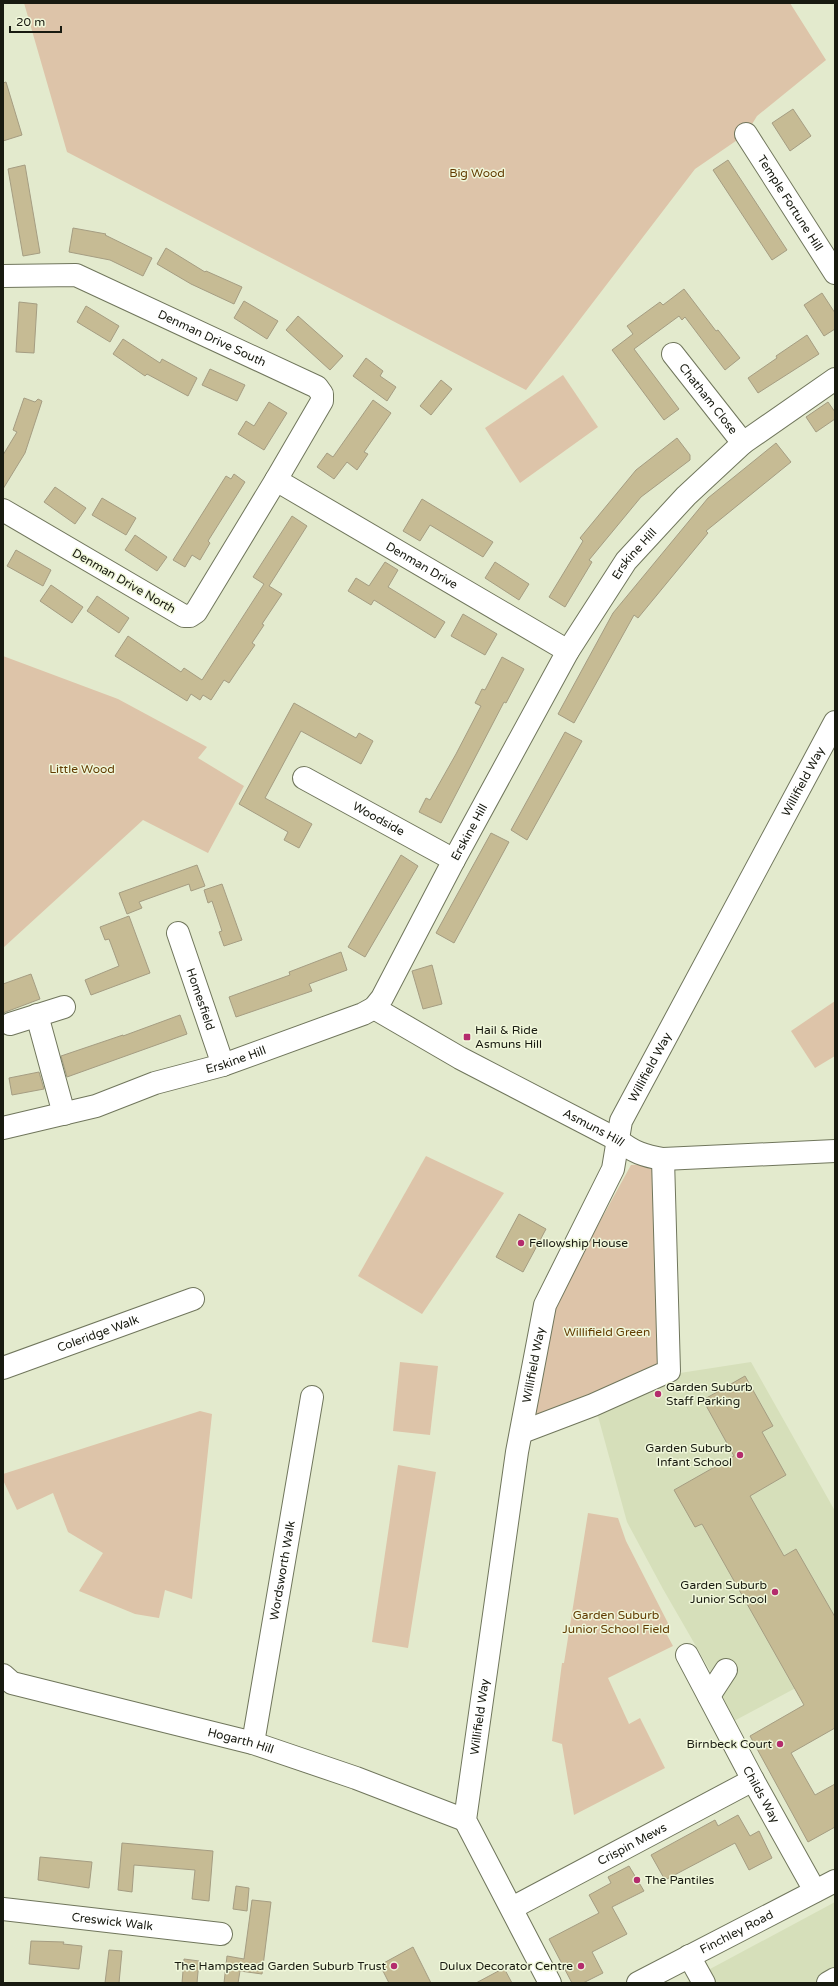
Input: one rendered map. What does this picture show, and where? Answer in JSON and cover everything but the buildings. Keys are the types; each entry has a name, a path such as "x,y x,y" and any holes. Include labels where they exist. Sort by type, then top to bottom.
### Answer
{"street":[{"name":"Temple Fortune Hill","path":"746,134 835,273"},
{"name":"Denman Drive South","path":"3,276 76,275 317,387 322,394 322,401 276,480"},
{"name":"Chatham Close","path":"673,354 743,443"},
{"name":"Erskine Hill","path":"3,1128 96,1106 155,1083 223,1065 363,1014 374,1008 382,998 454,860 568,651 626,561 686,496 743,443 835,379"},
{"name":"Denman Drive North","path":"3,510 184,616 190,616 196,612 276,480"},
{"name":"Denman Drive","path":"276,480 568,651"},
{"name":"Willifield Way","path":"464,1820 517,1452 545,1305 613,1169 621,1121 835,722"},
{"name":"Woodside","path":"304,778 454,860"},
{"name":"Homesfield","path":"178,933 223,1065"},
{"path":"10,1024 64,1007"},
{"name":"Asmuns Hill","path":"374,1008 466,1062 618,1140 631,1150 645,1156 663,1159 835,1151"},
{"path":"37,1015 64,1114"},
{"path":"522,1432 593,1405 669,1371 663,1159"},
{"name":"Coleridge Walk","path":"3,1368 193,1298"},
{"name":"Wordsworth Walk","path":"253,1743 312,1397"},
{"name":"Childs Way","path":"687,1655 753,1780 815,1891"},
{"path":"709,1696 726,1670"},
{"name":"Hogarth Hill","path":"6,1681 253,1743 356,1778 464,1820"},
{"name":"Crispin Mews","path":"512,1908 753,1780"},
{"path":"464,1820 512,1908 550,1983"},
{"name":"Finchley Road","path":"638,1983 835,1881"},
{"name":"Creswick Walk","path":"3,1909 221,1934"},
{"path":"689,1956 704,1983"},
{"path":"828,1983 835,1979"}],"shaded area":[{"path":"751,1362 835,1511 835,1667 734,1721 712,1674 663,1589 627,1522 596,1409 667,1375"},
{"path":"835,1902 835,1979 828,1983 684,1983"}],"green space":[{"name":"Big Wood","path":"24,3 790,3 826,60 757,116 746,134 695,169 526,390 67,152"},
{"path":"563,375 598,427 520,483 485,428"},
{"name":"Little Wood","path":"3,656 118,699 207,747 198,758 244,786 208,853 143,820 3,948"},
{"path":"835,1001 835,1056 815,1068 791,1031"},
{"path":"426,1156 504,1193 422,1314 358,1276"},
{"name":"Willifield Green","path":"654,1164 665,1369 534,1421 555,1311 565,1285 631,1165"},
{"path":"400,1362 438,1366 430,1435 393,1431"},
{"path":"200,1411 212,1414 192,1599 165,1590 159,1618 135,1614 79,1591 103,1553 68,1532 53,1493 17,1510 3,1480 3,1474"},
{"path":"398,1465 436,1472 408,1648 372,1642"},
{"name":"Garden Suburb Junior School Field","path":"588,1513 618,1518 626,1541 670,1627 666,1633 673,1646 608,1678 629,1724 640,1718 665,1768 574,1815 562,1744 552,1741 562,1663 564,1663"}],"place":[{"name":"Hail & Ride Asmuns Hill","path":"467,1037"},
{"name":"Fellowship House","path":"521,1243"},
{"name":"Garden Suburb Staff Parking","path":"658,1394"},
{"name":"Garden Suburb Infant School","path":"740,1455"},
{"name":"Garden Suburb Junior School","path":"775,1592"},
{"name":"Birnbeck Court","path":"780,1744"},
{"name":"The Pantiles","path":"637,1880"},
{"name":"The Hampstead Garden Suburb Trust","path":"394,1966"},
{"name":"Dulux Decorator Centre","path":"581,1966"}]}
